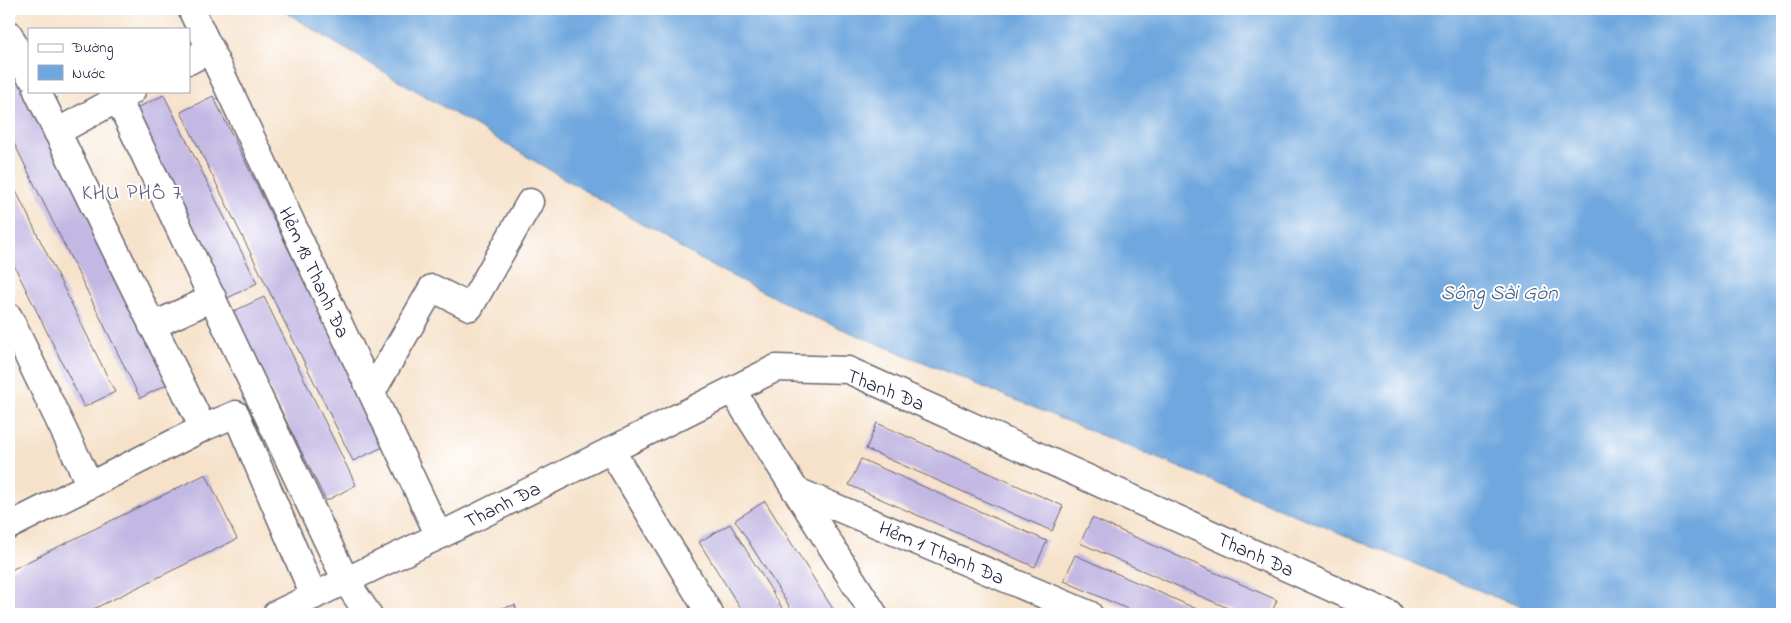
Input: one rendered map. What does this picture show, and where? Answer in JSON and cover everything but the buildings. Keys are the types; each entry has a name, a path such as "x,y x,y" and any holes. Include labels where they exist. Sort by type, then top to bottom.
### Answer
{"street":[{"name":"Hẻm 18 Thanh Đa","path":"191,9 200,55 372,392 439,536"},
{"path":"9,34 28,73"},
{"path":"37,92 203,428"},
{"path":"57,132 125,95 213,298 346,580 368,614"},
{"path":"372,392 432,288 470,307 530,202"},
{"path":"152,326 213,298"},
{"path":"9,317 90,485"},
{"name":"Thanh Đa","path":"276,614 439,536 776,368 848,370 1389,614"},
{"path":"732,390 874,614"},
{"path":"9,526 203,428 236,414 314,596"},
{"path":"611,450 710,614"},
{"name":"Hẻm 1 Thanh Đa","path":"795,490 1089,614"}],"water":[{"name":"Sông Sài Gòn","path":"281,9 1782,9 1782,614 1542,614 1500,599 813,317 710,265"}],"district":[{"name":"KHU PHỐ 7","path":"132,192"}]}
